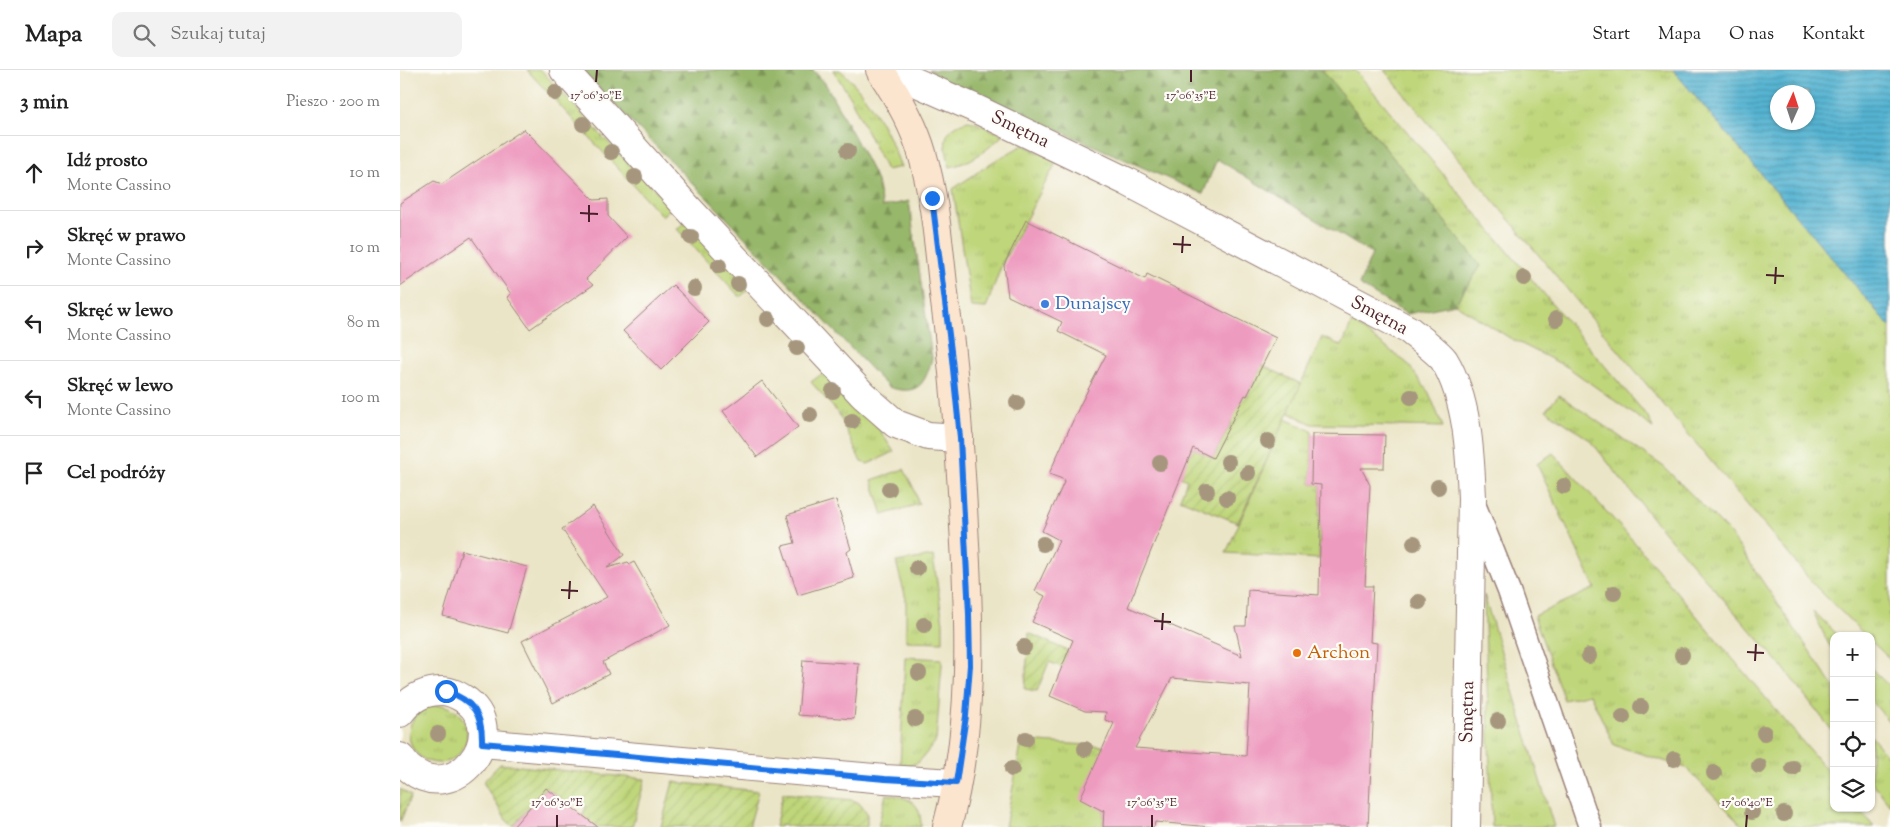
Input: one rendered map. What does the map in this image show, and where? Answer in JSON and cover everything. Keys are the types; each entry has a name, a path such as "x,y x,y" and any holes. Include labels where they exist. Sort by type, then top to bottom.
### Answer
{"street":[{"path":"564,70 687,207 863,395 896,424 928,436 960,438"},
{"path":"880,70 896,94 922,152 932,198 960,438 970,665 965,726 947,827"},
{"name":"Smętna","path":"888,70 972,107 1128,182 1409,330 1443,359 1461,400 1470,452 1472,498 1466,827"},
{"path":"400,713 407,703 419,695 432,691 446,691 459,695 470,704 478,715 482,729 482,743 477,757 467,769 454,777 438,779 423,776 410,769 400,757"},
{"path":"482,743 885,779 956,783"}],"lane":[{"path":"1472,498 1509,591 1590,827"}],"green space":[{"path":"527,70 541,70 601,135 672,207 662,216"},
{"path":"581,70 813,70 825,83 877,181 882,207 909,201 932,358 923,382 913,389 906,390 888,387 709,200"},
{"path":"833,70 840,70 860,90 890,140 901,167 886,170 849,95"},
{"path":"929,70 1322,70 1481,266 1455,304 1407,314 1359,285 1372,254 1217,159 1203,194 940,78"},
{"path":"1322,70 1355,70 1648,417 1653,428 1569,368 1510,338 1455,304 1481,266"},
{"path":"1384,70 1673,70 1890,327 1890,659 1875,645 1875,632 1862,632 1816,587"},
{"path":"967,121 974,122 1003,135 978,155 950,167 946,151 946,138 952,129"},
{"path":"1023,145 1057,161 1002,264 986,308 971,307 953,189 991,163"},
{"path":"686,221 750,288 740,297 677,229"},
{"path":"1352,322 1407,363 1429,393 1443,427 1312,424 1288,412 1322,337 1342,346"},
{"path":"1262,365 1301,384 1238,523 1180,499 1187,480 1153,466 1168,435 1213,458 1231,423 1238,391 1247,396"},
{"path":"830,368 865,408 894,452 868,464 861,462 839,414 811,382"},
{"path":"1559,395 1664,467 1729,532 1830,681 1830,728 1781,665 1653,519 1590,440 1546,410"},
{"path":"1285,419 1312,431 1311,484 1321,485 1319,559 1226,553"},
{"path":"1553,453 1636,544 1830,774 1830,812 1861,812 1874,827 1744,827 1686,768 1614,745 1590,694 1564,700 1534,616 1595,588 1537,464"},
{"path":"904,469 919,504 883,515 872,480"},
{"path":"933,556 943,623 943,642 906,641 906,599 896,562"},
{"path":"1484,595 1554,827 1492,827"},
{"path":"1813,611 1835,632 1830,632 1830,646"},
{"path":"1029,633 1068,651 1062,667 1049,662 1037,691 1025,689"},
{"path":"905,657 942,659 942,664 936,741 919,762 909,766 900,766"},
{"path":"1875,672 1890,687 1890,723 1875,705"},
{"path":"438,705 449,707 462,718 467,734 465,745 454,758 438,763 427,761 414,750 409,734 411,723 422,710"},
{"path":"1022,741 1103,746 1102,773 1106,774 1103,827 1005,827"},
{"path":"1875,741 1890,759 1890,805 1875,786"},
{"path":"500,764 645,779 632,827 594,827 582,817 586,807 582,801 578,800 568,804 546,788 513,826 506,820 483,782"},
{"path":"673,782 759,791 749,827 661,827"},
{"path":"400,789 411,796 400,822"},
{"path":"783,793 853,800 859,803 867,813 867,827 793,827 781,824 780,827 775,827"},
{"path":"886,794 902,797 912,802 919,811 921,827 878,827"}],"water":[{"path":"1673,70 1890,70 1890,327"}],"building":[{"path":"524,129 594,200 608,199 608,216 627,237 586,279 593,285 530,329 507,297 511,294 471,237 400,286 400,203 434,181 442,184"},
{"path":"1026,220 1145,279 1147,274 1276,338 1213,458 1193,448 1128,607 1242,656 1235,626 1246,626 1248,590 1319,595 1321,485 1311,484 1312,434 1385,435 1384,468 1361,468 1370,485 1365,586 1373,586 1370,642 1377,643 1368,827 1211,827 1155,822 1154,827 1103,827 1104,809 1103,811 1080,799 1114,723 1105,720 1106,712 1085,711 1050,696 1073,640 1032,622 1045,596 1035,591 1059,540 1042,531 1065,480 1049,474 1080,405 1106,355 1058,331 1062,322 1008,296 1004,265","holes":["1172,678 1250,685 1246,756 1135,748"]},
{"path":"673,285 709,322 661,370 623,331"},
{"path":"762,381 798,427 757,457 723,411"},
{"path":"836,500 851,549 847,552 854,578 798,595 782,546 795,543 787,515"},
{"path":"593,506 624,555 607,568 634,562 670,625 603,662 609,674 553,703 522,641 607,597 562,529"},
{"path":"462,550 527,567 508,633 443,616"},
{"path":"803,660 859,664 854,719 798,715"},
{"path":"546,788 598,827 513,827"}],"place":[{"name":"Dunajscy","path":"1045,304"},
{"name":"Archon","path":"1297,653"}],"route":[{"path":"446,691 459,695 470,704 478,715 482,729 482,743 885,779 956,783 963,745 970,665 969,614 960,438 932,198"}]}
